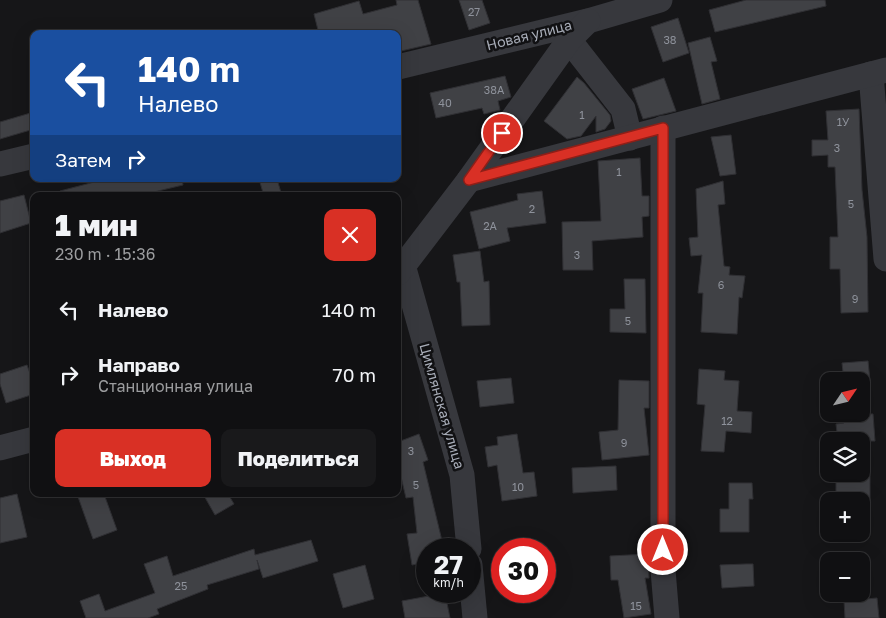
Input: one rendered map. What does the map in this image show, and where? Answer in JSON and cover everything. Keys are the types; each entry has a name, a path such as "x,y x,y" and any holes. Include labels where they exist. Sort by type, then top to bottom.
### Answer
{"street":[{"name":"Новая улица","path":"401,66 588,21 660,0"},
{"path":"401,268 469,180 569,40 588,21"},
{"path":"569,40 623,109 630,138"},
{"path":"469,180 879,72 886,259"},
{"path":"663,128 663,570 667,618"},
{"path":"0,164 30,157"},
{"name":"Цимлянская улица","path":"401,272 462,475 468,538"},
{"path":"0,448 30,440"},
{"path":"474,603 475,618"}],"building":[{"path":"396,0 418,0 431,44 401,51 401,30 318,30 314,14 359,1 363,14 397,5"},
{"path":"459,0 482,0 490,23 469,30"},
{"path":"746,0 825,0 826,6 715,32 709,10"},
{"path":"678,18 689,53 663,62 651,27"},
{"path":"710,37 717,61 711,62 720,99 702,104 688,43"},
{"path":"505,76 511,97 498,101 500,110 484,114 482,108 436,118 430,93"},
{"path":"577,77 610,115 611,121 605,129 596,132 596,116 581,136 567,139 544,121"},
{"path":"664,78 676,111 643,119 632,89"},
{"path":"859,109 862,190 867,237 868,312 841,313 840,269 830,269 830,237 838,237 835,167 828,167 828,155 812,156 812,140 828,140 826,111"},
{"path":"30,113 30,130 0,139 0,122"},
{"path":"731,135 736,174 720,176 711,137"},
{"path":"640,158 642,196 649,196 649,216 642,217 643,237 592,241 593,270 563,270 562,222 601,221 598,161"},
{"path":"723,181 725,204 718,205 724,266 730,267 729,275 745,276 742,298 739,297 737,334 701,332 703,293 698,293 702,255 691,256 689,238 698,237 696,189"},
{"path":"94,182 182,182 183,185 154,192 60,191"},
{"path":"260,182 278,182 281,192 263,192"},
{"path":"542,191 546,223 507,228 510,241 479,249 470,212 518,200 517,194"},
{"path":"24,195 30,223 0,233 0,201"},
{"path":"480,251 484,282 489,281 490,325 462,326 460,282 457,282 453,255"},
{"path":"624,279 645,279 646,333 610,332 610,309 625,309"},
{"path":"868,361 869,372 843,372 842,363"},
{"path":"27,365 30,374 30,395 6,403 0,384 0,374"},
{"path":"699,369 725,371 724,380 739,381 737,411 752,412 751,433 726,431 724,452 701,451 705,405 697,404"},
{"path":"511,378 514,403 480,407 477,381"},
{"path":"619,380 649,381 649,408 644,408 649,455 602,460 599,432 618,430"},
{"path":"870,414 873,414 875,441 870,441 870,432 837,432 836,424 870,422"},
{"path":"419,434 428,460 423,462 441,538 416,538 416,564 412,565 407,534 417,533 413,497 406,498 401,477 401,441"},
{"path":"517,434 523,473 534,472 537,496 502,501 497,465 488,467 485,447 498,445 497,437"},
{"path":"616,466 617,490 573,493 572,468"},
{"path":"836,482 870,482 870,492 836,492"},
{"path":"729,483 752,483 753,499 749,499 749,532 720,532 720,509 729,509"},
{"path":"17,494 27,537 0,543 0,498"},
{"path":"78,497 105,497 117,530 93,539"},
{"path":"205,497 230,497 234,504 215,515"},
{"path":"311,540 318,561 263,578 257,560 259,569 207,585 208,589 157,609 159,614 148,618 86,618 80,601 99,594 105,611 155,593 144,564 167,556 173,576 254,549 255,555"},
{"path":"648,554 649,578 645,578 651,614 624,618 618,580 611,580 610,556"},
{"path":"753,564 754,586 722,588 720,565"},
{"path":"365,565 374,599 343,608 333,574"},
{"path":"416,598 416,603 447,603 450,618 405,618 402,601"},
{"path":"877,598 879,618 845,618 844,602 870,602 870,599"}],"route":[{"path":"502,133 469,180 663,128 663,550"}]}
